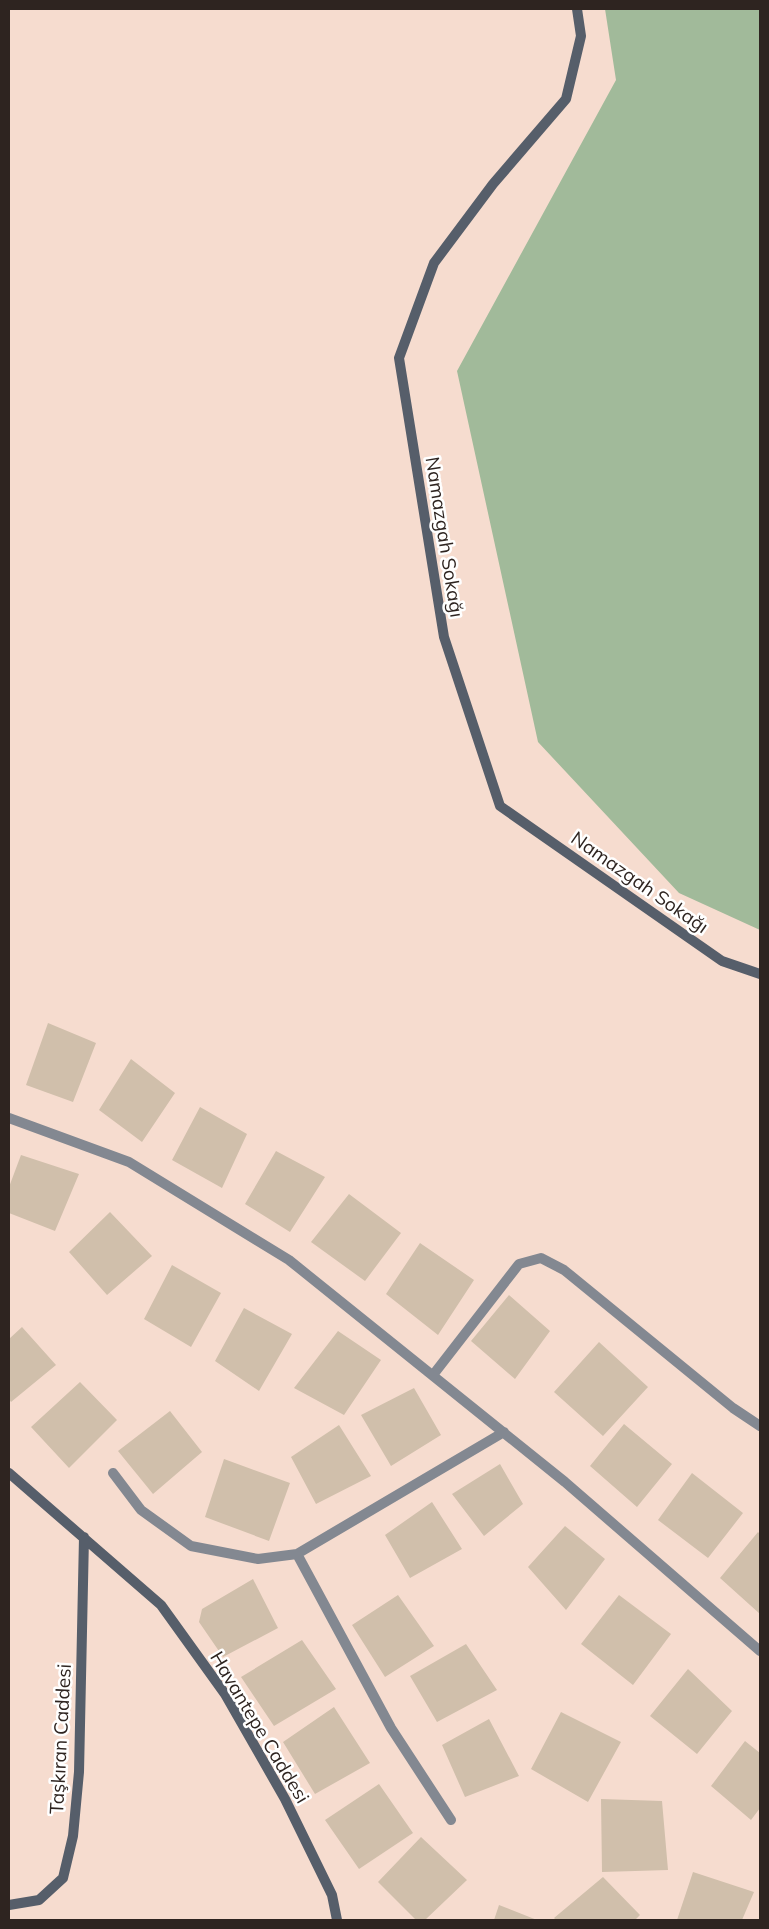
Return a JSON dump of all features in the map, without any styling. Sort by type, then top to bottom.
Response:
[{"type":"street","name":"Namazgah Sokağı","points":[[577,9],[581,36],[566,99],[493,184],[434,262],[399,358],[444,637],[500,806],[722,961],[760,974]]},
{"type":"street","points":[[9,1118],[129,1162],[289,1260],[565,1482],[760,1651]]},
{"type":"street","points":[[433,1375],[519,1264],[541,1258],[564,1270],[733,1408],[760,1426]]},
{"type":"street","points":[[114,1473],[141,1510],[191,1546],[258,1559],[297,1554],[504,1432]]},
{"type":"street","name":"Havantepe Caddesi","points":[[9,1473],[161,1605],[224,1694],[285,1799],[332,1895],[337,1920]]},
{"type":"street","name":"Taşkıran Caddesi","points":[[9,1905],[39,1900],[63,1878],[73,1836],[79,1772],[84,1537]]},
{"type":"street","points":[[297,1554],[391,1728],[450,1820]]},
{"type":"green space","points":[[605,9],[760,9],[760,930],[679,893],[538,742],[457,371],[616,80]]},
{"type":"building","points":[[48,1023],[96,1043],[73,1102],[26,1085]]},
{"type":"building","points":[[131,1059],[175,1093],[142,1142],[99,1110]]},
{"type":"building","points":[[200,1107],[247,1134],[222,1188],[172,1160]]},
{"type":"building","points":[[276,1151],[325,1177],[290,1232],[245,1204]]},
{"type":"building","points":[[21,1155],[79,1174],[55,1231],[9,1213],[9,1187]]},
{"type":"building","points":[[349,1194],[401,1233],[365,1281],[311,1242]]},
{"type":"building","points":[[110,1212],[152,1256],[107,1295],[69,1252]]},
{"type":"building","points":[[420,1243],[474,1280],[438,1335],[386,1294]]},
{"type":"building","points":[[172,1265],[221,1293],[191,1347],[144,1319]]},
{"type":"building","points":[[509,1295],[550,1331],[515,1379],[471,1341]]},
{"type":"building","points":[[244,1308],[292,1334],[259,1391],[215,1361]]},
{"type":"building","points":[[22,1327],[56,1365],[11,1402],[9,1399],[9,1339]]},
{"type":"building","points":[[338,1331],[381,1360],[344,1415],[294,1388]]},
{"type":"building","points":[[599,1342],[648,1387],[603,1436],[554,1392]]},
{"type":"building","points":[[80,1382],[117,1420],[69,1468],[31,1427]]},
{"type":"building","points":[[414,1388],[441,1435],[391,1466],[361,1415]]},
{"type":"building","points":[[170,1411],[202,1452],[153,1494],[118,1451]]},
{"type":"building","points":[[624,1424],[672,1464],[637,1507],[590,1466]]},
{"type":"building","points":[[339,1425],[371,1476],[316,1504],[291,1457]]},
{"type":"building","points":[[224,1459],[290,1483],[269,1541],[205,1517]]},
{"type":"building","points":[[500,1464],[523,1504],[484,1536],[452,1494]]},
{"type":"building","points":[[692,1473],[743,1513],[708,1558],[658,1520]]},
{"type":"building","points":[[432,1502],[462,1549],[410,1578],[385,1535]]},
{"type":"building","points":[[565,1526],[605,1559],[566,1610],[528,1567]]},
{"type":"building","points":[[758,1532],[760,1534],[760,1614],[720,1578]]},
{"type":"building","points":[[253,1579],[278,1628],[223,1657],[199,1622],[202,1609]]},
{"type":"building","points":[[398,1595],[434,1646],[385,1677],[352,1625]]},
{"type":"building","points":[[619,1595],[671,1634],[633,1685],[581,1644]]},
{"type":"building","points":[[302,1640],[336,1689],[274,1726],[241,1677]]},
{"type":"building","points":[[466,1644],[497,1690],[437,1722],[410,1676]]},
{"type":"building","points":[[688,1669],[732,1711],[697,1754],[650,1716]]},
{"type":"building","points":[[334,1707],[370,1763],[315,1794],[283,1742]]},
{"type":"building","points":[[561,1712],[621,1742],[588,1802],[531,1769]]},
{"type":"building","points":[[489,1719],[519,1776],[465,1797],[442,1745]]},
{"type":"building","points":[[745,1741],[760,1753],[760,1808],[751,1820],[711,1786]]},
{"type":"building","points":[[379,1784],[413,1833],[359,1869],[325,1820]]},
{"type":"building","points":[[601,1799],[662,1801],[668,1870],[602,1872]]},
{"type":"building","points":[[421,1837],[467,1880],[425,1920],[416,1920],[378,1882]]},
{"type":"building","points":[[693,1872],[754,1892],[742,1920],[677,1920]]},
{"type":"building","points":[[603,1877],[640,1915],[635,1920],[556,1920],[554,1918]]},
{"type":"building","points":[[499,1905],[537,1920],[494,1920]]}]
